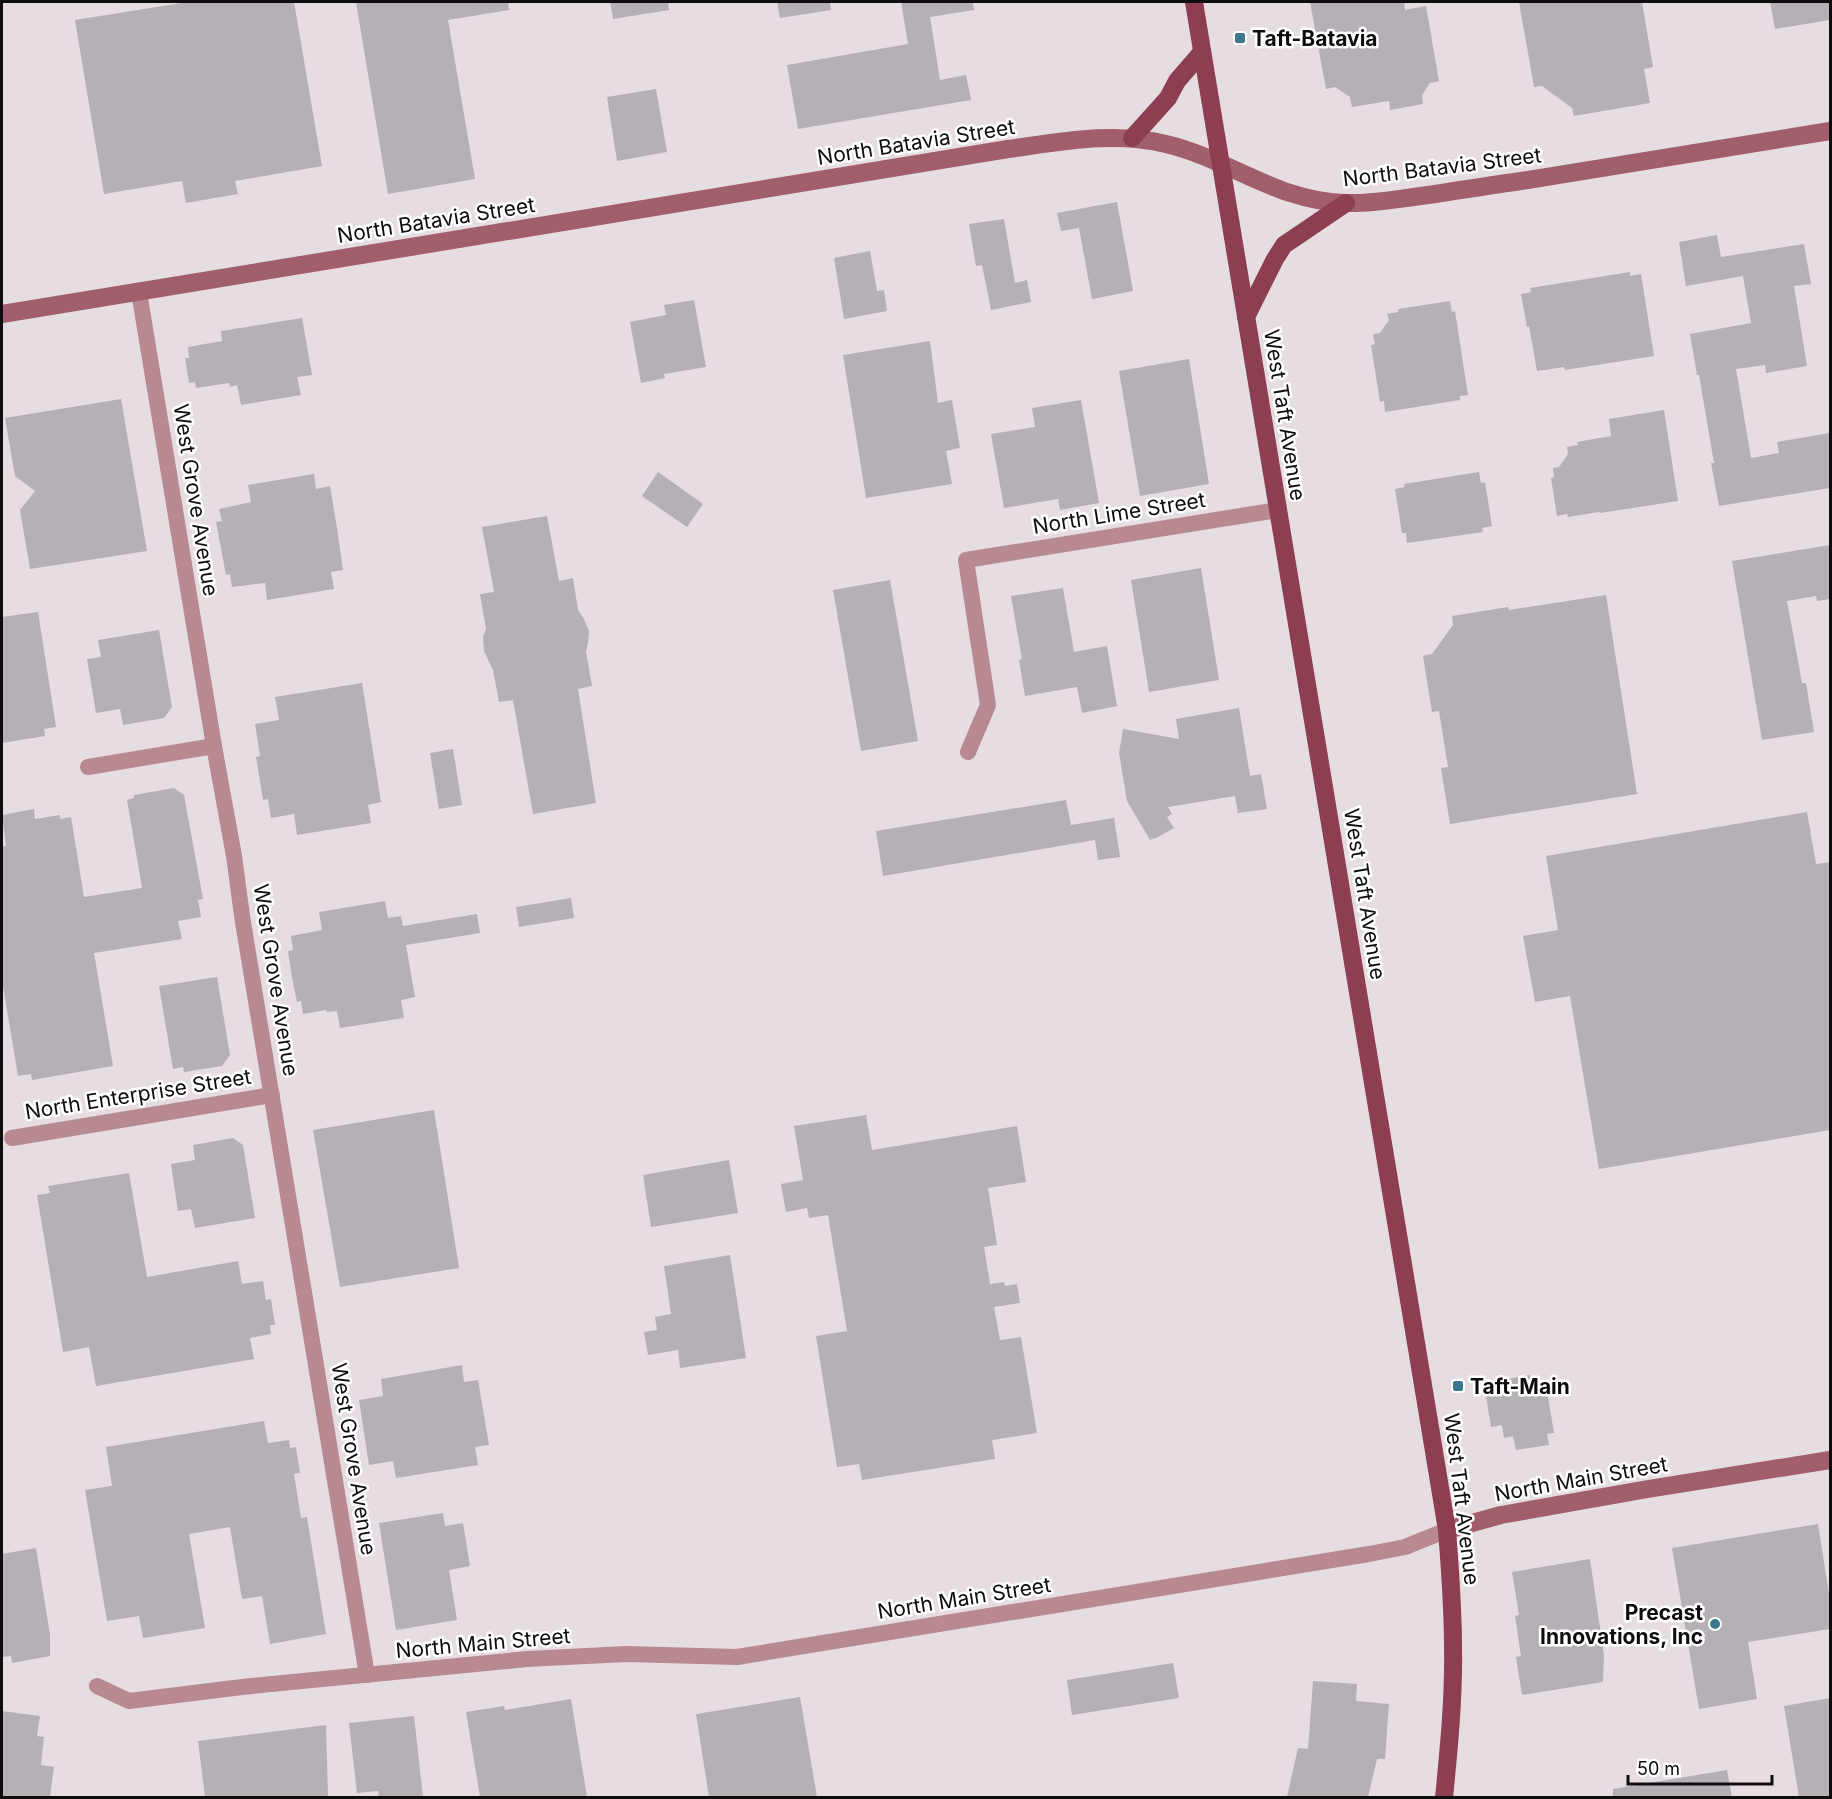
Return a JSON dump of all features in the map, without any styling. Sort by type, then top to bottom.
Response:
[{"type":"main road","name":"West Taft Avenue","points":[[1194,2],[1447,1530],[1453,1647],[1444,1797]]},
{"type":"main road","points":[[1132,138],[1168,98],[1177,81],[1202,52]]},
{"type":"main road","name":"North Batavia Street","points":[[2,314],[1008,149],[1098,138],[1132,138],[1166,144],[1221,164],[1264,185],[1293,195],[1346,204],[1471,189],[1830,131]]},
{"type":"main road","points":[[1246,317],[1284,245],[1346,204]]},
{"type":"main road","name":"North Main Street","points":[[1447,1530],[1501,1515],[1830,1460]]},
{"type":"street","name":"West Grove Avenue","points":[[139,292],[234,856],[367,1676]]},
{"type":"street","name":"North Lime Street","points":[[968,752],[988,705],[966,560],[1278,510]]},
{"type":"street","points":[[88,767],[214,746]]},
{"type":"street","name":"North Enterprise Street","points":[[12,1138],[272,1095]]},
{"type":"street","name":"North Main Street","points":[[97,1686],[129,1701],[242,1687],[527,1659],[626,1654],[737,1657],[1369,1554],[1405,1547],[1447,1530]]},
{"type":"building","points":[[188,2],[294,2],[322,166],[235,181],[238,194],[186,203],[182,181],[104,194],[75,20]]},
{"type":"building","points":[[356,2],[508,2],[509,10],[448,20],[475,179],[388,194]]},
{"type":"building","points":[[610,2],[668,2],[669,10],[613,19]]},
{"type":"building","points":[[777,2],[830,2],[831,10],[780,18]]},
{"type":"building","points":[[901,2],[973,2],[974,10],[930,17],[940,80],[966,75],[971,100],[798,129],[787,65],[908,44]]},
{"type":"building","points":[[1310,2],[1404,2],[1405,10],[1426,6],[1439,81],[1430,83],[1422,95],[1423,104],[1390,110],[1389,101],[1352,107],[1350,97],[1335,87],[1326,89]]},
{"type":"building","points":[[1519,2],[1642,2],[1653,67],[1644,69],[1650,103],[1574,116],[1572,108],[1542,86],[1534,87]]},
{"type":"building","points":[[1770,2],[1830,2],[1830,20],[1775,29]]},
{"type":"building","points":[[656,89],[667,152],[617,161],[607,97]]},
{"type":"building","points":[[1117,202],[1133,291],[1092,299],[1079,228],[1061,231],[1057,213]]},
{"type":"building","points":[[1004,219],[1015,283],[1027,280],[1031,302],[991,310],[982,265],[976,266],[969,224]]},
{"type":"building","points":[[1717,235],[1721,257],[1804,244],[1811,284],[1794,286],[1807,366],[1766,373],[1765,365],[1736,369],[1751,458],[1779,453],[1777,442],[1830,433],[1830,488],[1719,506],[1711,463],[1714,463],[1690,334],[1751,323],[1743,276],[1686,286],[1679,242]]},
{"type":"building","points":[[870,251],[877,291],[884,290],[887,311],[844,319],[834,258]]},
{"type":"building","points":[[1630,272],[1630,276],[1641,274],[1654,356],[1565,370],[1564,367],[1537,371],[1521,294],[1531,292],[1530,288]]},
{"type":"building","points":[[694,300],[706,367],[664,374],[665,378],[641,383],[630,322],[666,315],[664,305]]},
{"type":"building","points":[[1450,301],[1452,312],[1455,311],[1468,395],[1460,396],[1460,400],[1385,412],[1384,401],[1380,402],[1371,345],[1375,344],[1373,334],[1380,333],[1389,320],[1387,314],[1398,312],[1398,309]]},
{"type":"building","points":[[302,318],[312,375],[297,377],[301,395],[241,405],[237,385],[230,387],[229,383],[196,388],[195,382],[189,383],[185,358],[189,358],[188,347],[222,341],[221,331]]},
{"type":"building","points":[[930,341],[938,403],[952,400],[960,448],[946,451],[952,484],[866,498],[843,355]]},
{"type":"building","points":[[1189,359],[1209,484],[1140,496],[1119,371]]},
{"type":"building","points":[[121,399],[147,551],[30,569],[20,510],[35,491],[15,476],[5,418]]},
{"type":"building","points":[[1081,400],[1099,503],[1060,510],[1058,499],[1004,508],[991,434],[1035,427],[1032,408]]},
{"type":"building","points":[[1664,410],[1678,501],[1568,517],[1567,514],[1557,516],[1551,478],[1554,477],[1553,468],[1559,467],[1568,454],[1567,447],[1578,445],[1577,442],[1611,436],[1609,419]]},
{"type":"building","points":[[658,472],[703,504],[687,527],[642,496]]},
{"type":"building","points":[[1479,472],[1481,483],[1485,482],[1492,526],[1482,528],[1483,532],[1407,543],[1406,533],[1402,533],[1395,489],[1405,487],[1404,484]]},
{"type":"building","points":[[314,474],[316,489],[330,486],[343,570],[331,572],[334,589],[267,600],[265,583],[232,587],[230,574],[226,575],[216,522],[222,521],[219,509],[251,502],[248,485]]},
{"type":"building","points":[[547,516],[559,581],[573,578],[578,610],[589,631],[586,652],[592,686],[578,689],[596,803],[533,814],[513,700],[499,702],[493,670],[484,651],[483,637],[486,629],[480,594],[494,592],[482,527]]},
{"type":"building","points":[[1830,545],[1830,599],[1817,601],[1816,596],[1787,601],[1802,683],[1806,683],[1814,732],[1762,740],[1732,561]]},
{"type":"building","points":[[1201,568],[1219,680],[1149,692],[1131,580]]},
{"type":"building","points":[[890,580],[918,741],[861,751],[833,590]]},
{"type":"building","points":[[1063,588],[1074,652],[1107,646],[1117,706],[1082,713],[1077,687],[1025,696],[1019,660],[1022,659],[1011,596]]},
{"type":"building","points":[[1606,595],[1637,794],[1450,824],[1441,768],[1448,767],[1439,711],[1432,712],[1423,656],[1432,654],[1453,625],[1452,616]]},
{"type":"building","points":[[38,612],[56,727],[44,729],[45,736],[2,743],[2,617]]},
{"type":"building","points":[[159,630],[172,707],[164,718],[123,725],[120,709],[96,713],[87,659],[101,657],[98,640]]},
{"type":"building","points":[[362,683],[381,802],[368,805],[371,823],[297,835],[294,814],[271,818],[268,799],[263,800],[256,757],[260,756],[255,724],[279,720],[275,697]]},
{"type":"building","points":[[1239,708],[1250,776],[1261,774],[1267,809],[1238,813],[1235,796],[1168,807],[1172,814],[1167,817],[1174,828],[1150,840],[1127,801],[1119,753],[1123,729],[1179,739],[1176,719]]},
{"type":"building","points":[[453,749],[462,805],[439,809],[430,753]]},
{"type":"building","points":[[174,788],[184,795],[203,899],[198,900],[201,917],[178,921],[182,939],[94,953],[113,1066],[32,1080],[31,1074],[18,1076],[2,980],[2,846],[6,846],[2,815],[34,809],[35,819],[60,815],[60,819],[71,817],[84,897],[142,888],[127,800],[134,798],[134,795]]},
{"type":"building","points":[[1066,800],[1071,825],[1114,818],[1120,857],[1098,860],[1095,840],[883,876],[876,831]]},
{"type":"building","points":[[1807,812],[1816,864],[1830,862],[1830,1130],[1599,1169],[1570,996],[1535,1002],[1523,936],[1558,930],[1546,856]]},
{"type":"building","points":[[571,898],[574,918],[519,927],[516,907]]},
{"type":"building","points":[[385,901],[388,918],[401,916],[403,926],[477,914],[480,933],[406,945],[415,997],[401,1000],[404,1018],[340,1028],[337,1011],[327,1012],[326,1010],[303,1014],[301,1001],[297,1002],[288,951],[293,950],[291,936],[322,930],[319,912]]},
{"type":"building","points":[[217,977],[230,1055],[222,1066],[184,1072],[183,1067],[173,1069],[159,986]]},
{"type":"building","points":[[434,1110],[459,1268],[340,1287],[313,1130]]},
{"type":"building","points":[[866,1115],[872,1150],[1017,1126],[1026,1182],[988,1188],[997,1245],[984,1247],[990,1284],[1004,1282],[1005,1286],[1017,1284],[1020,1303],[994,1307],[1000,1340],[1021,1337],[1037,1433],[992,1440],[995,1459],[862,1480],[859,1464],[837,1467],[816,1336],[847,1331],[828,1215],[809,1218],[807,1208],[786,1212],[781,1184],[803,1180],[794,1126]]},
{"type":"building","points":[[233,1138],[243,1145],[255,1218],[195,1228],[191,1209],[178,1211],[171,1164],[195,1160],[193,1145]]},
{"type":"building","points":[[729,1160],[738,1213],[651,1227],[643,1175]]},
{"type":"building","points":[[129,1173],[147,1277],[238,1261],[242,1284],[263,1281],[266,1300],[271,1299],[275,1325],[270,1325],[271,1334],[250,1338],[254,1359],[96,1386],[89,1347],[63,1352],[37,1195],[50,1193],[48,1186]]},
{"type":"building","points":[[730,1255],[746,1358],[680,1368],[678,1350],[648,1355],[644,1332],[657,1330],[655,1317],[671,1314],[664,1266]]},
{"type":"building","points":[[462,1365],[464,1382],[478,1380],[489,1445],[475,1447],[478,1465],[396,1478],[393,1461],[369,1465],[359,1400],[383,1396],[381,1379]]},
{"type":"building","points":[[1530,1375],[1532,1387],[1546,1385],[1554,1433],[1547,1434],[1549,1445],[1516,1450],[1513,1436],[1504,1438],[1502,1425],[1491,1427],[1486,1396],[1494,1395],[1491,1382]]},
{"type":"building","points":[[264,1421],[268,1443],[289,1440],[290,1448],[296,1447],[300,1473],[294,1474],[301,1518],[307,1517],[326,1634],[270,1644],[262,1596],[242,1599],[230,1527],[189,1534],[205,1628],[143,1638],[139,1616],[107,1621],[85,1490],[112,1486],[106,1447]]},
{"type":"building","points":[[443,1513],[445,1526],[463,1523],[470,1566],[449,1570],[457,1620],[396,1630],[379,1523]]},
{"type":"building","points":[[1818,1524],[1830,1600],[1830,1629],[1748,1642],[1757,1699],[1699,1709],[1672,1548]]},
{"type":"building","points":[[36,1548],[50,1635],[50,1656],[12,1663],[11,1656],[2,1657],[2,1554]]},
{"type":"building","points":[[1590,1559],[1604,1655],[1603,1682],[1522,1695],[1516,1657],[1521,1656],[1515,1616],[1519,1615],[1512,1572]]},
{"type":"building","points":[[1173,1663],[1179,1698],[1072,1715],[1067,1680]]},
{"type":"building","points":[[1313,1681],[1357,1684],[1356,1701],[1389,1704],[1385,1759],[1377,1759],[1368,1797],[1287,1797],[1298,1748],[1308,1749]]},
{"type":"building","points":[[800,1697],[817,1797],[709,1797],[696,1714]]},
{"type":"building","points":[[1830,1698],[1830,1797],[1799,1797],[1784,1706]]},
{"type":"building","points":[[571,1699],[587,1797],[480,1797],[466,1712],[504,1706],[505,1710]]},
{"type":"building","points":[[2,1711],[40,1716],[37,1736],[44,1737],[41,1765],[54,1767],[50,1797],[2,1797]]},
{"type":"building","points":[[414,1716],[423,1797],[379,1797],[378,1791],[357,1793],[349,1723]]},
{"type":"building","points":[[326,1725],[328,1797],[205,1797],[198,1741]]},
{"type":"building","points":[[1727,1770],[1732,1797],[1613,1797],[1613,1789]]},
{"type":"place","name":"Taft-Batavia","points":[[1240,38]]},
{"type":"place","name":"Taft-Main","points":[[1458,1386]]},
{"type":"place","name":"Precast Innovations, Inc","points":[[1715,1624]]}]
